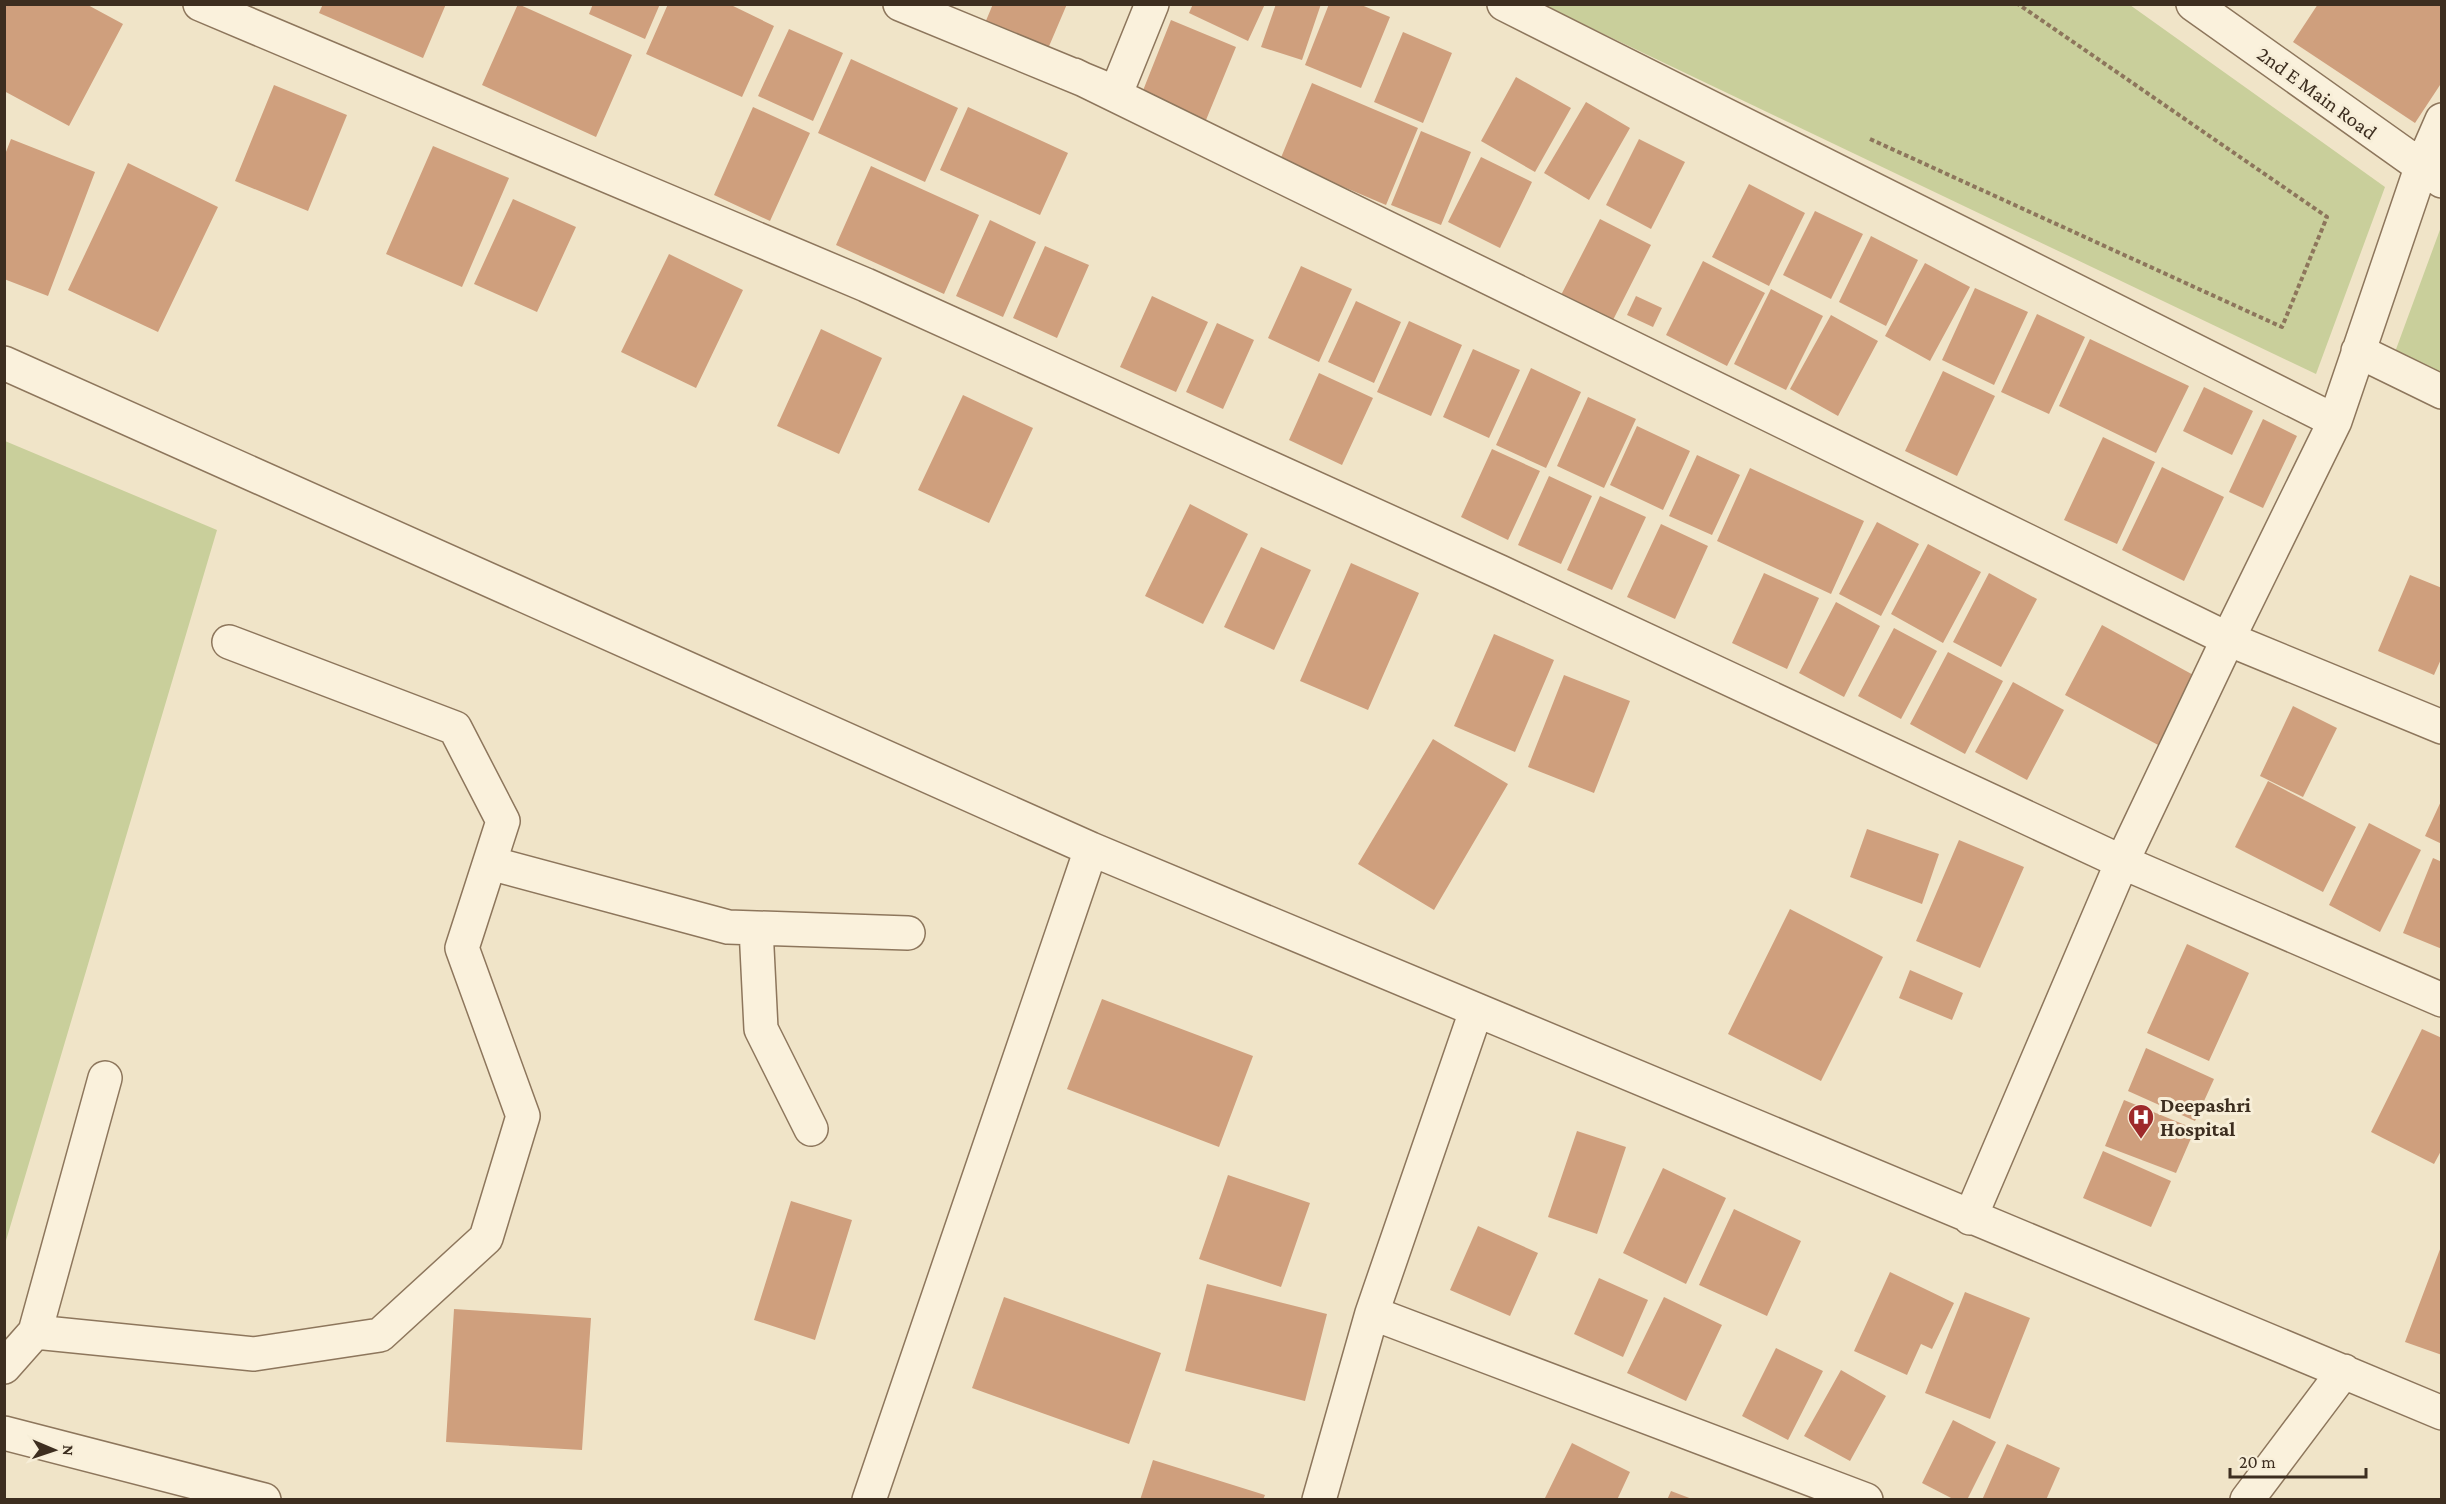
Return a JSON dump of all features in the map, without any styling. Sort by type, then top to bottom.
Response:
[{"type":"street","points":[[200,4],[877,290],[1500,572],[2122,862],[2442,1000]]},
{"type":"street","points":[[900,4],[1116,93],[1152,4]]},
{"type":"street","points":[[1504,4],[2335,421]]},
{"type":"street","name":"2nd E Main Road","points":[[2193,4],[2432,174]]},
{"type":"street","points":[[1074,75],[2228,639],[2442,728]]},
{"type":"street","points":[[1970,1218],[2122,862],[2335,421],[2358,351],[2432,174],[2442,120]]},
{"type":"street","points":[[2358,351],[2442,392]]},
{"type":"street","points":[[4,363],[1091,849],[1970,1218],[2442,1413]]},
{"type":"street","points":[[35,1332],[255,1354],[380,1335],[486,1238],[523,1116],[462,948],[503,821],[455,728],[229,642]]},
{"type":"street","points":[[869,1500],[1091,849]]},
{"type":"street","points":[[490,863],[728,927],[909,933]]},
{"type":"street","points":[[756,928],[761,1029],[812,1129]]},
{"type":"street","points":[[1319,1500],[1372,1313],[1476,1011]]},
{"type":"street","points":[[4,1367],[35,1332],[105,1078]]},
{"type":"street","points":[[1372,1313],[1866,1500]]},
{"type":"street","points":[[2247,1500],[2344,1371]]},
{"type":"street","points":[[4,1433],[264,1500]]},
{"type":"path","points":[[1868,138],[2282,327],[2327,217],[2018,4]]},
{"type":"green space","points":[[1543,5],[2130,5],[2385,187],[2316,374]]},
{"type":"green space","points":[[2441,227],[2441,374],[2395,352]]},
{"type":"green space","points":[[5,441],[217,530],[5,1244]]},
{"type":"building","points":[[4,4],[86,4],[123,24],[69,126],[4,91]]},
{"type":"building","points":[[323,4],[446,4],[423,58],[319,13]]},
{"type":"building","points":[[518,4],[632,55],[596,137],[482,85]]},
{"type":"building","points":[[593,4],[660,4],[645,39],[589,14]]},
{"type":"building","points":[[668,4],[729,4],[774,26],[742,97],[646,54]]},
{"type":"building","points":[[993,4],[1067,4],[1047,51],[985,23]]},
{"type":"building","points":[[1193,4],[1265,4],[1248,41],[1189,13]]},
{"type":"building","points":[[1276,4],[1321,4],[1302,60],[1261,47]]},
{"type":"building","points":[[1329,4],[1359,4],[1390,17],[1361,88],[1305,65]]},
{"type":"building","points":[[2318,4],[2442,4],[2442,82],[2415,123],[2293,42]]},
{"type":"building","points":[[1171,20],[1236,47],[1206,120],[1142,93]]},
{"type":"building","points":[[789,29],[843,53],[813,121],[758,96]]},
{"type":"building","points":[[1403,32],[1452,53],[1423,123],[1374,102]]},
{"type":"building","points":[[851,59],[958,108],[925,182],[818,133]]},
{"type":"building","points":[[1516,77],[1571,108],[1535,172],[1481,141]]},
{"type":"building","points":[[1312,83],[1418,128],[1386,205],[1280,160]]},
{"type":"building","points":[[274,85],[347,115],[308,211],[235,181]]},
{"type":"building","points":[[1586,102],[1630,128],[1589,200],[1544,173]]},
{"type":"building","points":[[753,107],[810,133],[770,221],[714,195]]},
{"type":"building","points":[[968,107],[1068,153],[1040,215],[940,170]]},
{"type":"building","points":[[1421,131],[1471,152],[1441,225],[1391,205]]},
{"type":"building","points":[[11,139],[95,172],[48,296],[4,279],[4,157]]},
{"type":"building","points":[[1639,139],[1685,162],[1651,229],[1606,205]]},
{"type":"building","points":[[433,146],[509,178],[462,287],[386,254]]},
{"type":"building","points":[[1481,157],[1532,182],[1500,248],[1448,222]]},
{"type":"building","points":[[128,163],[218,207],[158,332],[68,290]]},
{"type":"building","points":[[871,166],[979,215],[944,294],[836,245]]},
{"type":"building","points":[[1749,184],[1805,213],[1769,286],[1712,257]]},
{"type":"building","points":[[513,199],[576,227],[537,312],[474,284]]},
{"type":"building","points":[[1815,211],[1863,234],[1831,299],[1783,275]]},
{"type":"building","points":[[1600,219],[1651,245],[1611,324],[1560,297]]},
{"type":"building","points":[[990,220],[1036,242],[1003,317],[956,296]]},
{"type":"building","points":[[1871,236],[1918,260],[1886,326],[1839,302]]},
{"type":"building","points":[[1045,246],[1089,265],[1057,338],[1013,318]]},
{"type":"building","points":[[669,254],[743,290],[696,388],[621,352]]},
{"type":"building","points":[[1703,261],[1765,293],[1727,366],[1666,335]]},
{"type":"building","points":[[1925,263],[1970,287],[1930,361],[1885,336]]},
{"type":"building","points":[[1301,266],[1352,289],[1319,362],[1268,338]]},
{"type":"building","points":[[1975,288],[2028,312],[1994,385],[1942,360]]},
{"type":"building","points":[[1771,289],[1823,316],[1786,390],[1734,364]]},
{"type":"building","points":[[1152,296],[1208,322],[1176,392],[1120,367]]},
{"type":"building","points":[[1636,296],[1662,308],[1653,327],[1627,315]]},
{"type":"building","points":[[1356,301],[1401,322],[1374,383],[1328,362]]},
{"type":"building","points":[[2037,314],[2085,337],[2049,414],[2001,392]]},
{"type":"building","points":[[1831,315],[1878,341],[1838,416],[1790,389]]},
{"type":"building","points":[[1409,321],[1462,345],[1431,416],[1377,392]]},
{"type":"building","points":[[1217,323],[1254,340],[1223,409],[1186,392]]},
{"type":"building","points":[[821,329],[882,358],[839,454],[777,426]]},
{"type":"building","points":[[2090,339],[2189,386],[2156,453],[2059,406]]},
{"type":"building","points":[[1473,349],[1520,370],[1489,438],[1443,417]]},
{"type":"building","points":[[1531,368],[1581,392],[1546,468],[1496,445]]},
{"type":"building","points":[[1943,371],[1995,396],[1957,476],[1905,451]]},
{"type":"building","points":[[1319,373],[1373,398],[1342,465],[1289,440]]},
{"type":"building","points":[[2204,387],[2253,411],[2232,455],[2183,431]]},
{"type":"building","points":[[963,395],[1033,428],[989,523],[918,490]]},
{"type":"building","points":[[1588,397],[1636,419],[1604,488],[1557,466]]},
{"type":"building","points":[[2263,419],[2297,436],[2263,508],[2229,492]]},
{"type":"building","points":[[1637,426],[1690,451],[1663,510],[1610,485]]},
{"type":"building","points":[[2103,437],[2155,462],[2117,544],[2064,520]]},
{"type":"building","points":[[1492,449],[1540,471],[1508,540],[1461,517]]},
{"type":"building","points":[[1697,455],[1740,475],[1712,535],[1669,516]]},
{"type":"building","points":[[2162,467],[2224,497],[2184,581],[2122,550]]},
{"type":"building","points":[[1750,468],[1864,521],[1831,594],[1717,541]]},
{"type":"building","points":[[1549,476],[1592,496],[1561,564],[1518,545]]},
{"type":"building","points":[[1600,496],[1646,517],[1612,590],[1567,570]]},
{"type":"building","points":[[1190,504],[1248,534],[1203,624],[1145,596]]},
{"type":"building","points":[[1877,522],[1919,544],[1881,616],[1839,594]]},
{"type":"building","points":[[1661,524],[1708,546],[1675,619],[1627,597]]},
{"type":"building","points":[[1928,544],[1981,572],[1943,643],[1891,614]]},
{"type":"building","points":[[1261,547],[1311,570],[1274,650],[1224,627]]},
{"type":"building","points":[[1351,563],[1419,593],[1368,710],[1300,681]]},
{"type":"building","points":[[1764,573],[1819,598],[1787,669],[1732,643]]},
{"type":"building","points":[[1989,573],[2037,599],[2001,667],[1953,642]]},
{"type":"building","points":[[2410,575],[2442,588],[2442,657],[2434,675],[2378,651]]},
{"type":"building","points":[[1836,602],[1880,626],[1844,697],[1799,673]]},
{"type":"building","points":[[2102,625],[2197,677],[2160,746],[2065,695]]},
{"type":"building","points":[[1894,628],[1937,651],[1901,719],[1858,696]]},
{"type":"building","points":[[1494,634],[1554,660],[1515,752],[1454,726]]},
{"type":"building","points":[[1948,652],[2003,681],[1965,754],[1910,724]]},
{"type":"building","points":[[1564,675],[1630,701],[1594,793],[1528,767]]},
{"type":"building","points":[[2013,682],[2064,710],[2027,780],[1975,752]]},
{"type":"building","points":[[2293,706],[2337,728],[2303,797],[2260,776]]},
{"type":"building","points":[[1433,739],[1508,784],[1434,910],[1358,864]]},
{"type":"building","points":[[2268,781],[2356,827],[2323,892],[2235,847]]},
{"type":"building","points":[[2442,799],[2442,844],[2425,836]]},
{"type":"building","points":[[2369,823],[2421,850],[2380,932],[2329,905]]},
{"type":"building","points":[[1867,829],[1939,854],[1922,904],[1850,877]]},
{"type":"building","points":[[1959,840],[2024,867],[1980,968],[1916,941]]},
{"type":"building","points":[[2433,858],[2442,862],[2442,949],[2403,933]]},
{"type":"building","points":[[1790,909],[1883,957],[1821,1081],[1728,1034]]},
{"type":"building","points":[[2187,944],[2249,973],[2209,1061],[2147,1033]]},
{"type":"building","points":[[1910,970],[1963,993],[1952,1020],[1899,998]]},
{"type":"building","points":[[1102,999],[1253,1056],[1219,1147],[1067,1089]]},
{"type":"building","points":[[2422,1029],[2442,1038],[2442,1149],[2434,1164],[2371,1132]]},
{"type":"building","points":[[2146,1048],[2214,1079],[2195,1121],[2128,1091]]},
{"type":"building","points":[[2124,1100],[2195,1129],[2176,1173],[2105,1146]]},
{"type":"building","points":[[1577,1131],[1626,1147],[1597,1234],[1548,1217]]},
{"type":"building","points":[[2103,1151],[2171,1181],[2151,1227],[2083,1198]]},
{"type":"building","points":[[1663,1168],[1726,1198],[1686,1284],[1623,1253]]},
{"type":"building","points":[[1228,1175],[1310,1203],[1281,1287],[1199,1259]]},
{"type":"building","points":[[791,1201],[852,1220],[815,1340],[754,1320]]},
{"type":"building","points":[[1734,1209],[1801,1241],[1767,1316],[1699,1285]]},
{"type":"building","points":[[1478,1226],[1538,1253],[1510,1316],[1450,1290]]},
{"type":"building","points":[[2442,1244],[2442,1355],[2405,1342]]},
{"type":"building","points":[[1890,1272],[1954,1303],[1932,1349],[1921,1344],[1907,1375],[1854,1351]]},
{"type":"building","points":[[1599,1278],[1648,1300],[1623,1357],[1574,1334]]},
{"type":"building","points":[[1207,1284],[1327,1314],[1305,1401],[1185,1371]]},
{"type":"building","points":[[1965,1292],[2030,1318],[1990,1419],[1925,1393]]},
{"type":"building","points":[[1004,1297],[1161,1353],[1129,1444],[972,1388]]},
{"type":"building","points":[[1664,1297],[1722,1325],[1686,1401],[1627,1373]]},
{"type":"building","points":[[454,1309],[591,1318],[582,1450],[446,1442]]},
{"type":"building","points":[[1776,1348],[1823,1371],[1788,1440],[1742,1416]]},
{"type":"building","points":[[1841,1370],[1886,1396],[1850,1461],[1804,1436]]},
{"type":"building","points":[[1953,1420],[1996,1442],[1967,1500],[1955,1500],[1922,1483]]},
{"type":"building","points":[[1572,1443],[1630,1472],[1617,1500],[1544,1500]]},
{"type":"building","points":[[2007,1444],[2060,1468],[2046,1500],[1982,1500]]},
{"type":"building","points":[[1153,1460],[1265,1495],[1263,1500],[1140,1500]]},
{"type":"building","points":[[1671,1491],[1692,1499],[1692,1500],[1667,1500]]},
{"type":"place","name":"Deepashri Hospital","points":[[2141,1140]]}]
